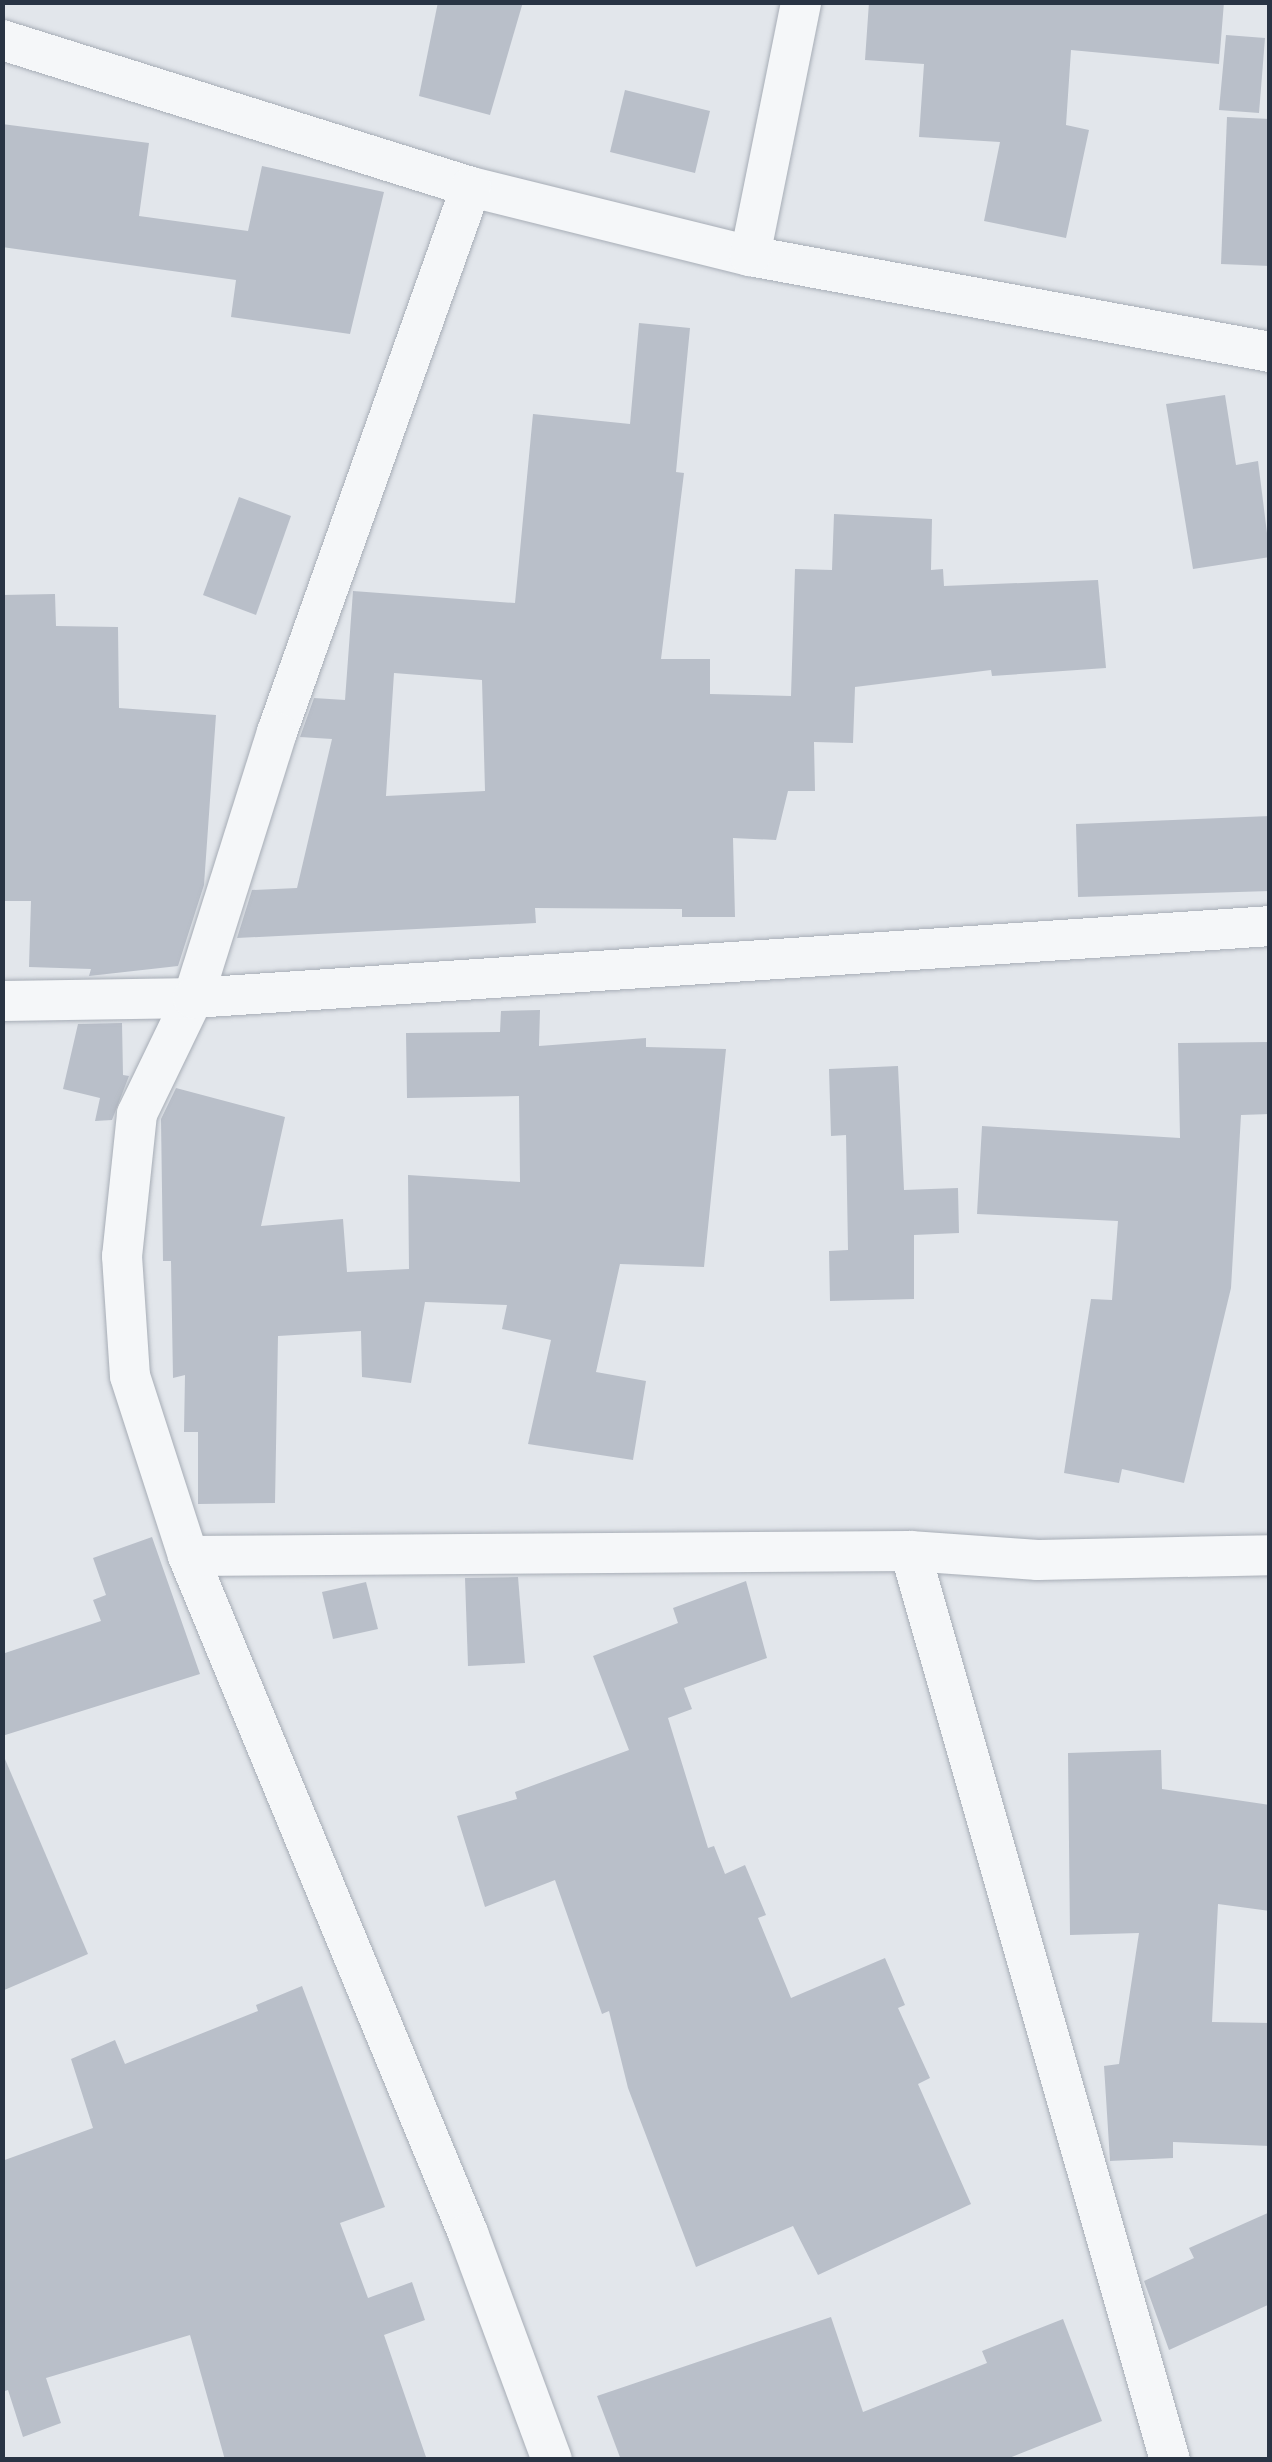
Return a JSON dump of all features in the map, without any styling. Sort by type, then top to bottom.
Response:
[{"type":"street","points":[[750,256],[801,2]]},
{"type":"street","points":[[2,40],[471,188],[750,256],[1270,352]]},
{"type":"street","points":[[471,188],[276,732],[193,998],[137,1114],[122,1256],[130,1376],[188,1556],[468,2233],[552,2460]]},
{"type":"street","points":[[2,1002],[193,998],[1270,926]]},
{"type":"street","points":[[188,1556],[910,1551],[1038,1560],[1270,1555]]},
{"type":"street","points":[[910,1551],[1170,2460]]},
{"type":"building","points":[[438,2],[523,2],[490,115],[419,96]]},
{"type":"building","points":[[869,2],[1224,2],[1219,64],[1071,50],[1066,125],[1089,130],[1066,238],[984,221],[1000,142],[919,137],[924,64],[865,60]]},
{"type":"building","points":[[1226,35],[1265,38],[1259,113],[1219,110]]},
{"type":"building","points":[[625,90],[710,111],[695,173],[610,152]]},
{"type":"building","points":[[1227,117],[1270,119],[1270,266],[1221,264]]},
{"type":"building","points":[[2,124],[149,143],[139,216],[248,231],[262,166],[384,192],[350,334],[231,317],[236,280],[2,247]]},
{"type":"building","points":[[639,323],[690,328],[676,472],[684,473],[661,659],[710,659],[710,694],[791,696],[795,569],[832,570],[834,514],[932,519],[931,570],[943,569],[944,586],[1098,580],[1106,668],[992,676],[991,670],[855,687],[853,743],[814,742],[815,791],[788,791],[776,840],[733,838],[735,917],[682,917],[682,909],[535,908],[536,923],[237,938],[252,890],[297,888],[332,739],[300,737],[314,698],[345,700],[353,591],[515,603],[533,414],[630,424]],"holes":[[[394,673],[482,680],[485,791],[386,796]]]},
{"type":"building","points":[[1225,395],[1236,465],[1258,461],[1270,557],[1193,569],[1166,404]]},
{"type":"building","points":[[239,497],[291,516],[256,615],[203,595]]},
{"type":"building","points":[[55,594],[56,626],[118,627],[119,708],[216,715],[204,885],[178,966],[89,976],[91,969],[29,967],[31,901],[2,901],[2,595]]},
{"type":"building","points":[[1270,816],[1270,891],[1078,897],[1076,824]]},
{"type":"building","points":[[540,1010],[539,1046],[646,1038],[646,1047],[726,1049],[704,1267],[620,1264],[596,1372],[646,1381],[633,1460],[528,1444],[551,1340],[502,1329],[507,1305],[425,1302],[411,1383],[362,1377],[361,1331],[278,1336],[275,1503],[198,1504],[198,1432],[184,1432],[185,1375],[173,1378],[171,1261],[163,1261],[161,1119],[176,1088],[285,1117],[261,1226],[343,1219],[347,1272],[409,1269],[408,1175],[520,1182],[519,1096],[407,1098],[406,1033],[500,1032],[501,1011]]},
{"type":"building","points":[[122,1023],[123,1075],[129,1076],[112,1120],[95,1121],[100,1098],[63,1089],[78,1024]]},
{"type":"building","points":[[1270,1042],[1270,1114],[1241,1115],[1231,1288],[1184,1483],[1122,1469],[1119,1483],[1064,1473],[1091,1299],[1112,1300],[1118,1221],[977,1214],[982,1126],[1180,1138],[1178,1043]]},
{"type":"building","points":[[898,1066],[904,1190],[958,1188],[959,1233],[914,1235],[914,1299],[830,1301],[829,1251],[848,1250],[846,1135],[831,1136],[829,1069]]},
{"type":"building","points":[[152,1537],[200,1674],[2,1736],[2,1654],[101,1621],[93,1600],[106,1595],[93,1558]]},
{"type":"building","points":[[518,1577],[525,1663],[468,1666],[465,1578]]},
{"type":"building","points":[[746,1581],[767,1658],[684,1688],[692,1709],[668,1718],[708,1848],[714,1846],[725,1874],[745,1865],[766,1915],[758,1918],[791,1998],[885,1958],[905,2005],[898,2008],[930,2078],[918,2084],[971,2204],[818,2275],[793,2226],[696,2267],[628,2088],[609,2011],[602,2014],[555,1880],[485,1907],[457,1816],[517,1799],[515,1792],[629,1750],[593,1656],[678,1623],[673,1608]]},
{"type":"building","points":[[366,1582],[378,1629],[333,1639],[322,1592]]},
{"type":"building","points":[[1161,1750],[1162,1789],[1270,1805],[1270,1911],[1218,1904],[1212,2022],[1270,2023],[1270,2146],[1173,2142],[1173,2158],[1110,2161],[1104,2066],[1119,2064],[1139,1933],[1070,1935],[1068,1753]]},
{"type":"building","points":[[2,1752],[88,1954],[2,1991]]},
{"type":"building","points":[[302,1986],[385,2207],[340,2223],[368,2298],[412,2282],[425,2320],[384,2335],[427,2460],[225,2460],[190,2335],[46,2378],[61,2423],[23,2437],[8,2390],[2,2392],[2,2161],[93,2128],[71,2059],[115,2040],[125,2064],[258,2011],[256,2005]]},
{"type":"building","points":[[1270,2212],[1270,2304],[1169,2350],[1144,2281],[1194,2258],[1189,2248]]},
{"type":"building","points":[[831,2317],[863,2412],[987,2363],[982,2351],[1063,2319],[1102,2421],[1004,2460],[621,2460],[597,2396]]}]
